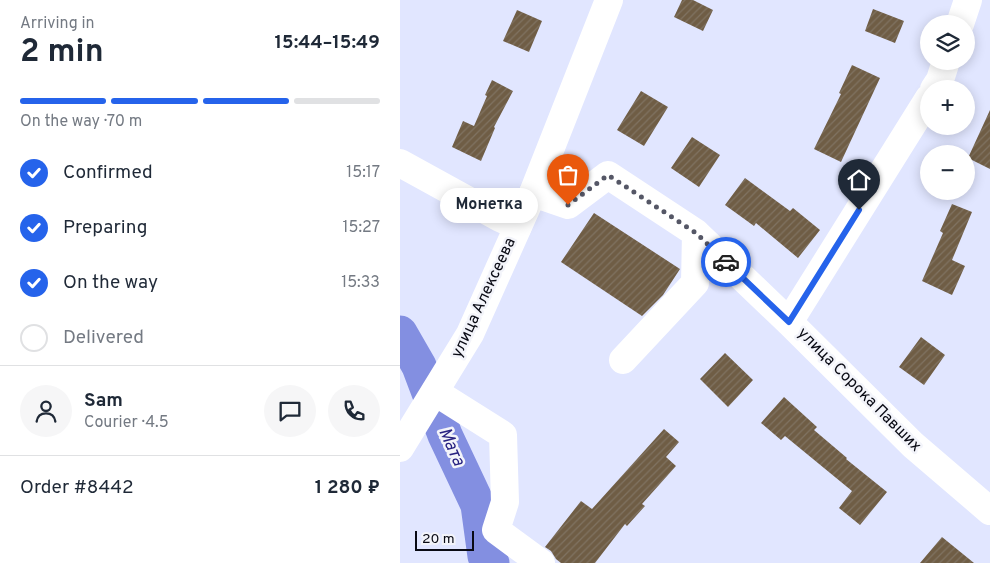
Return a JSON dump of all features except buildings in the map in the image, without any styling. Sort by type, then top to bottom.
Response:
[{"type":"street","name":"улица Алексеева","points":[[400,448],[470,334],[533,193],[609,0]]},
{"type":"street","points":[[963,15],[968,0]]},
{"type":"street","points":[[789,322],[920,112]]},
{"type":"street","points":[[400,163],[518,226]]},
{"type":"street","name":"улица Сорока Павших","points":[[533,193],[568,205],[608,175],[696,233],[913,445],[990,511]]},
{"type":"street","points":[[623,360],[695,283],[696,233]]},
{"type":"street","points":[[440,385],[503,435],[505,502],[496,530],[541,563]]},
{"type":"street","points":[[957,482],[990,494]]},
{"type":"waterway","name":"Мата","points":[[400,333],[419,366],[445,435],[478,505],[485,556],[492,563]]},
{"type":"way so far","points":[[568,205],[608,175],[696,233],[726,262]]},
{"type":"place","name":"Монетка","points":[[568,205]]},
{"type":"route","points":[[726,262],[789,322],[859,210]]}]
